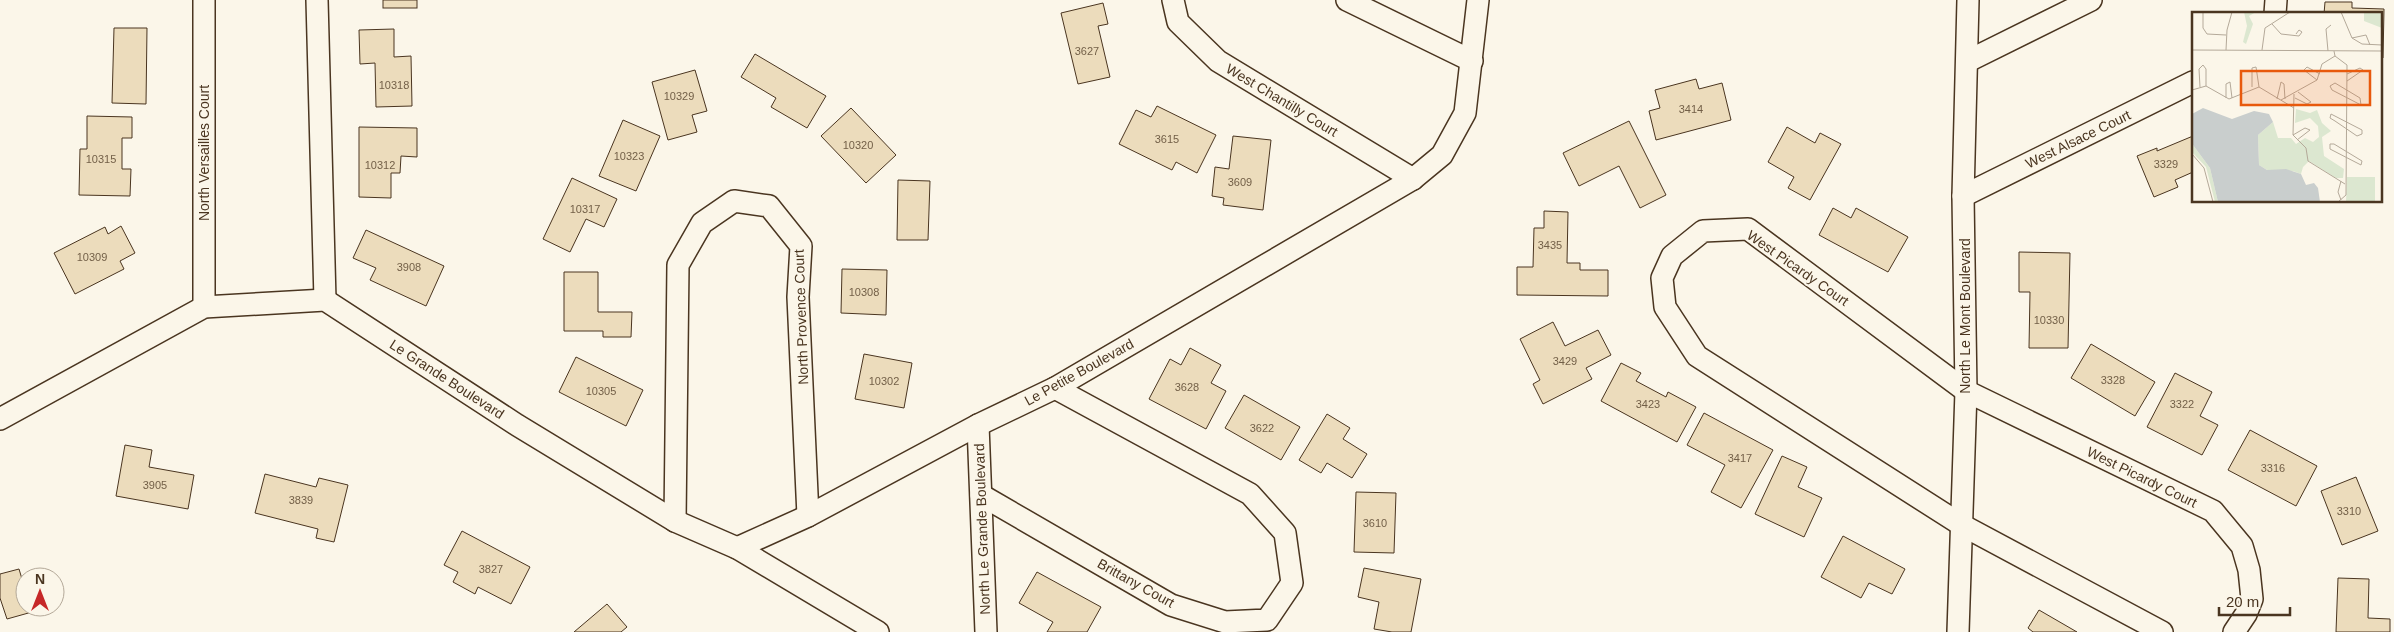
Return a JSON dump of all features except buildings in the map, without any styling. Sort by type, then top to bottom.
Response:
[{"type":"street","name":"North Versailles Court","points":[[204,0],[204,307]]},
{"type":"street","points":[[0,419],[204,307],[325,300],[317,0]]},
{"type":"street","name":"West Chantilly Court","points":[[1173,0],[1178,22],[1218,61],[1413,179]]},
{"type":"street","points":[[1347,0],[1472,61]]},
{"type":"street","name":"Le Petite Boulevard","points":[[737,548],[808,516],[978,425],[1055,388],[1413,179],[1442,155],[1465,113],[1478,0]]},
{"type":"street","name":"North Le Mont Boulevard","points":[[1958,632],[1960,524],[1966,391],[1963,196],[1968,61],[1968,0]]},
{"type":"street","points":[[1968,61],[2091,0]]},
{"type":"street","name":"West Alsace Court","points":[[1963,196],[2192,82]]},
{"type":"street","name":"North Provence Court","points":[[675,521],[678,265],[702,223],[734,201],[769,206],[801,246],[798,297],[808,516]]},
{"type":"street","name":"West Picardy Court","points":[[2162,632],[1960,524],[1697,356],[1665,307],[1662,278],[1672,256],[1704,231],[1748,229],[1966,391],[2213,511],[2242,546],[2249,570],[2252,600],[2246,614],[2234,632]]},
{"type":"street","name":"Le Grande Boulevard","points":[[325,300],[517,425],[675,521],[737,548],[878,632]]},
{"type":"street","name":"Brittany Court","points":[[981,494],[1171,605],[1225,622],[1267,620],[1292,582],[1285,533],[1250,494],[1055,388]]},
{"type":"street","name":"North Le Grande Boulevard","points":[[978,425],[986,632]]}]
